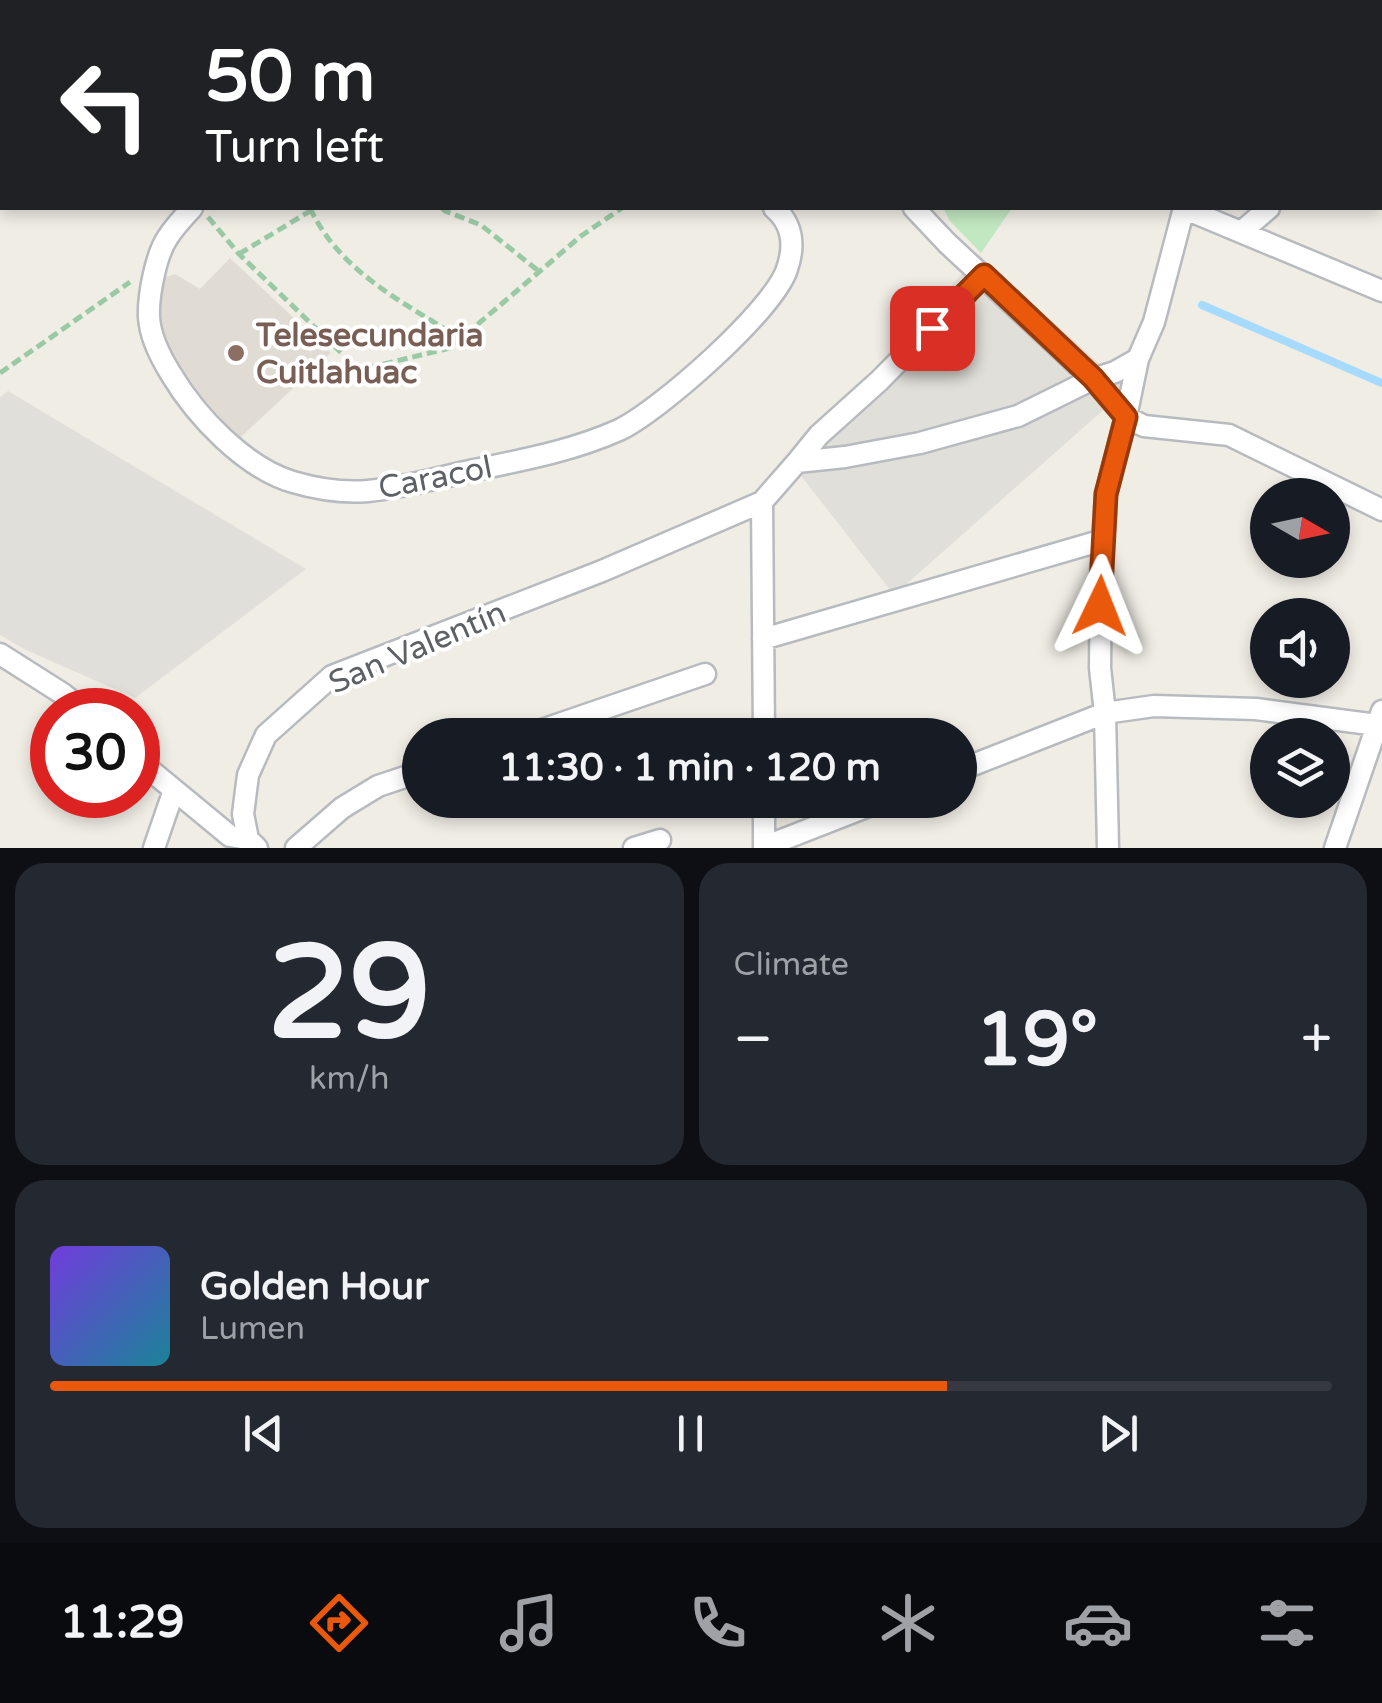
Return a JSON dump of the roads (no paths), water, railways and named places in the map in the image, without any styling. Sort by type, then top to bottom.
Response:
[{"type":"street","name":"Caracol","points":[[194,210],[166,239],[157,263],[149,320],[169,372],[194,407],[250,461],[289,481],[327,490],[366,491],[554,453],[622,429],[696,376],[758,313],[786,273],[792,241],[785,217],[776,210]]},
{"type":"street","points":[[916,210],[1093,378],[1126,417],[1144,426],[1230,434],[1382,510]]},
{"type":"street","points":[[1108,848],[1100,668],[1106,494],[1138,358],[1154,322],[1183,210]]},
{"type":"street","points":[[1189,210],[1382,291]]},
{"type":"street","points":[[1241,232],[1267,210]]},
{"type":"street","points":[[764,718],[762,502],[819,435],[879,382],[984,275]]},
{"type":"street","points":[[797,462],[936,439],[1018,416],[1138,358]]},
{"type":"street","name":"San Valentín","points":[[252,843],[243,814],[248,775],[266,735],[332,676],[602,571],[762,502]]},
{"type":"street","points":[[763,639],[1103,540]]},
{"type":"street","points":[[0,654],[54,688]]},
{"type":"street","points":[[577,718],[705,674]]},
{"type":"street","points":[[977,763],[1105,713],[1154,706],[1380,718],[1335,848]]},
{"type":"street","points":[[160,778],[230,836],[252,843]]},
{"type":"street","points":[[296,848],[342,808],[378,786],[402,778]]},
{"type":"street","points":[[154,848],[174,790]]},
{"type":"street","points":[[764,818],[764,848],[839,818]]},
{"type":"street","points":[[634,848],[660,840]]},
{"type":"waterway","points":[[1202,305],[1382,383]]},
{"type":"place","name":"Telesecundaria Cuitlahuac","points":[[236,353]]}]
